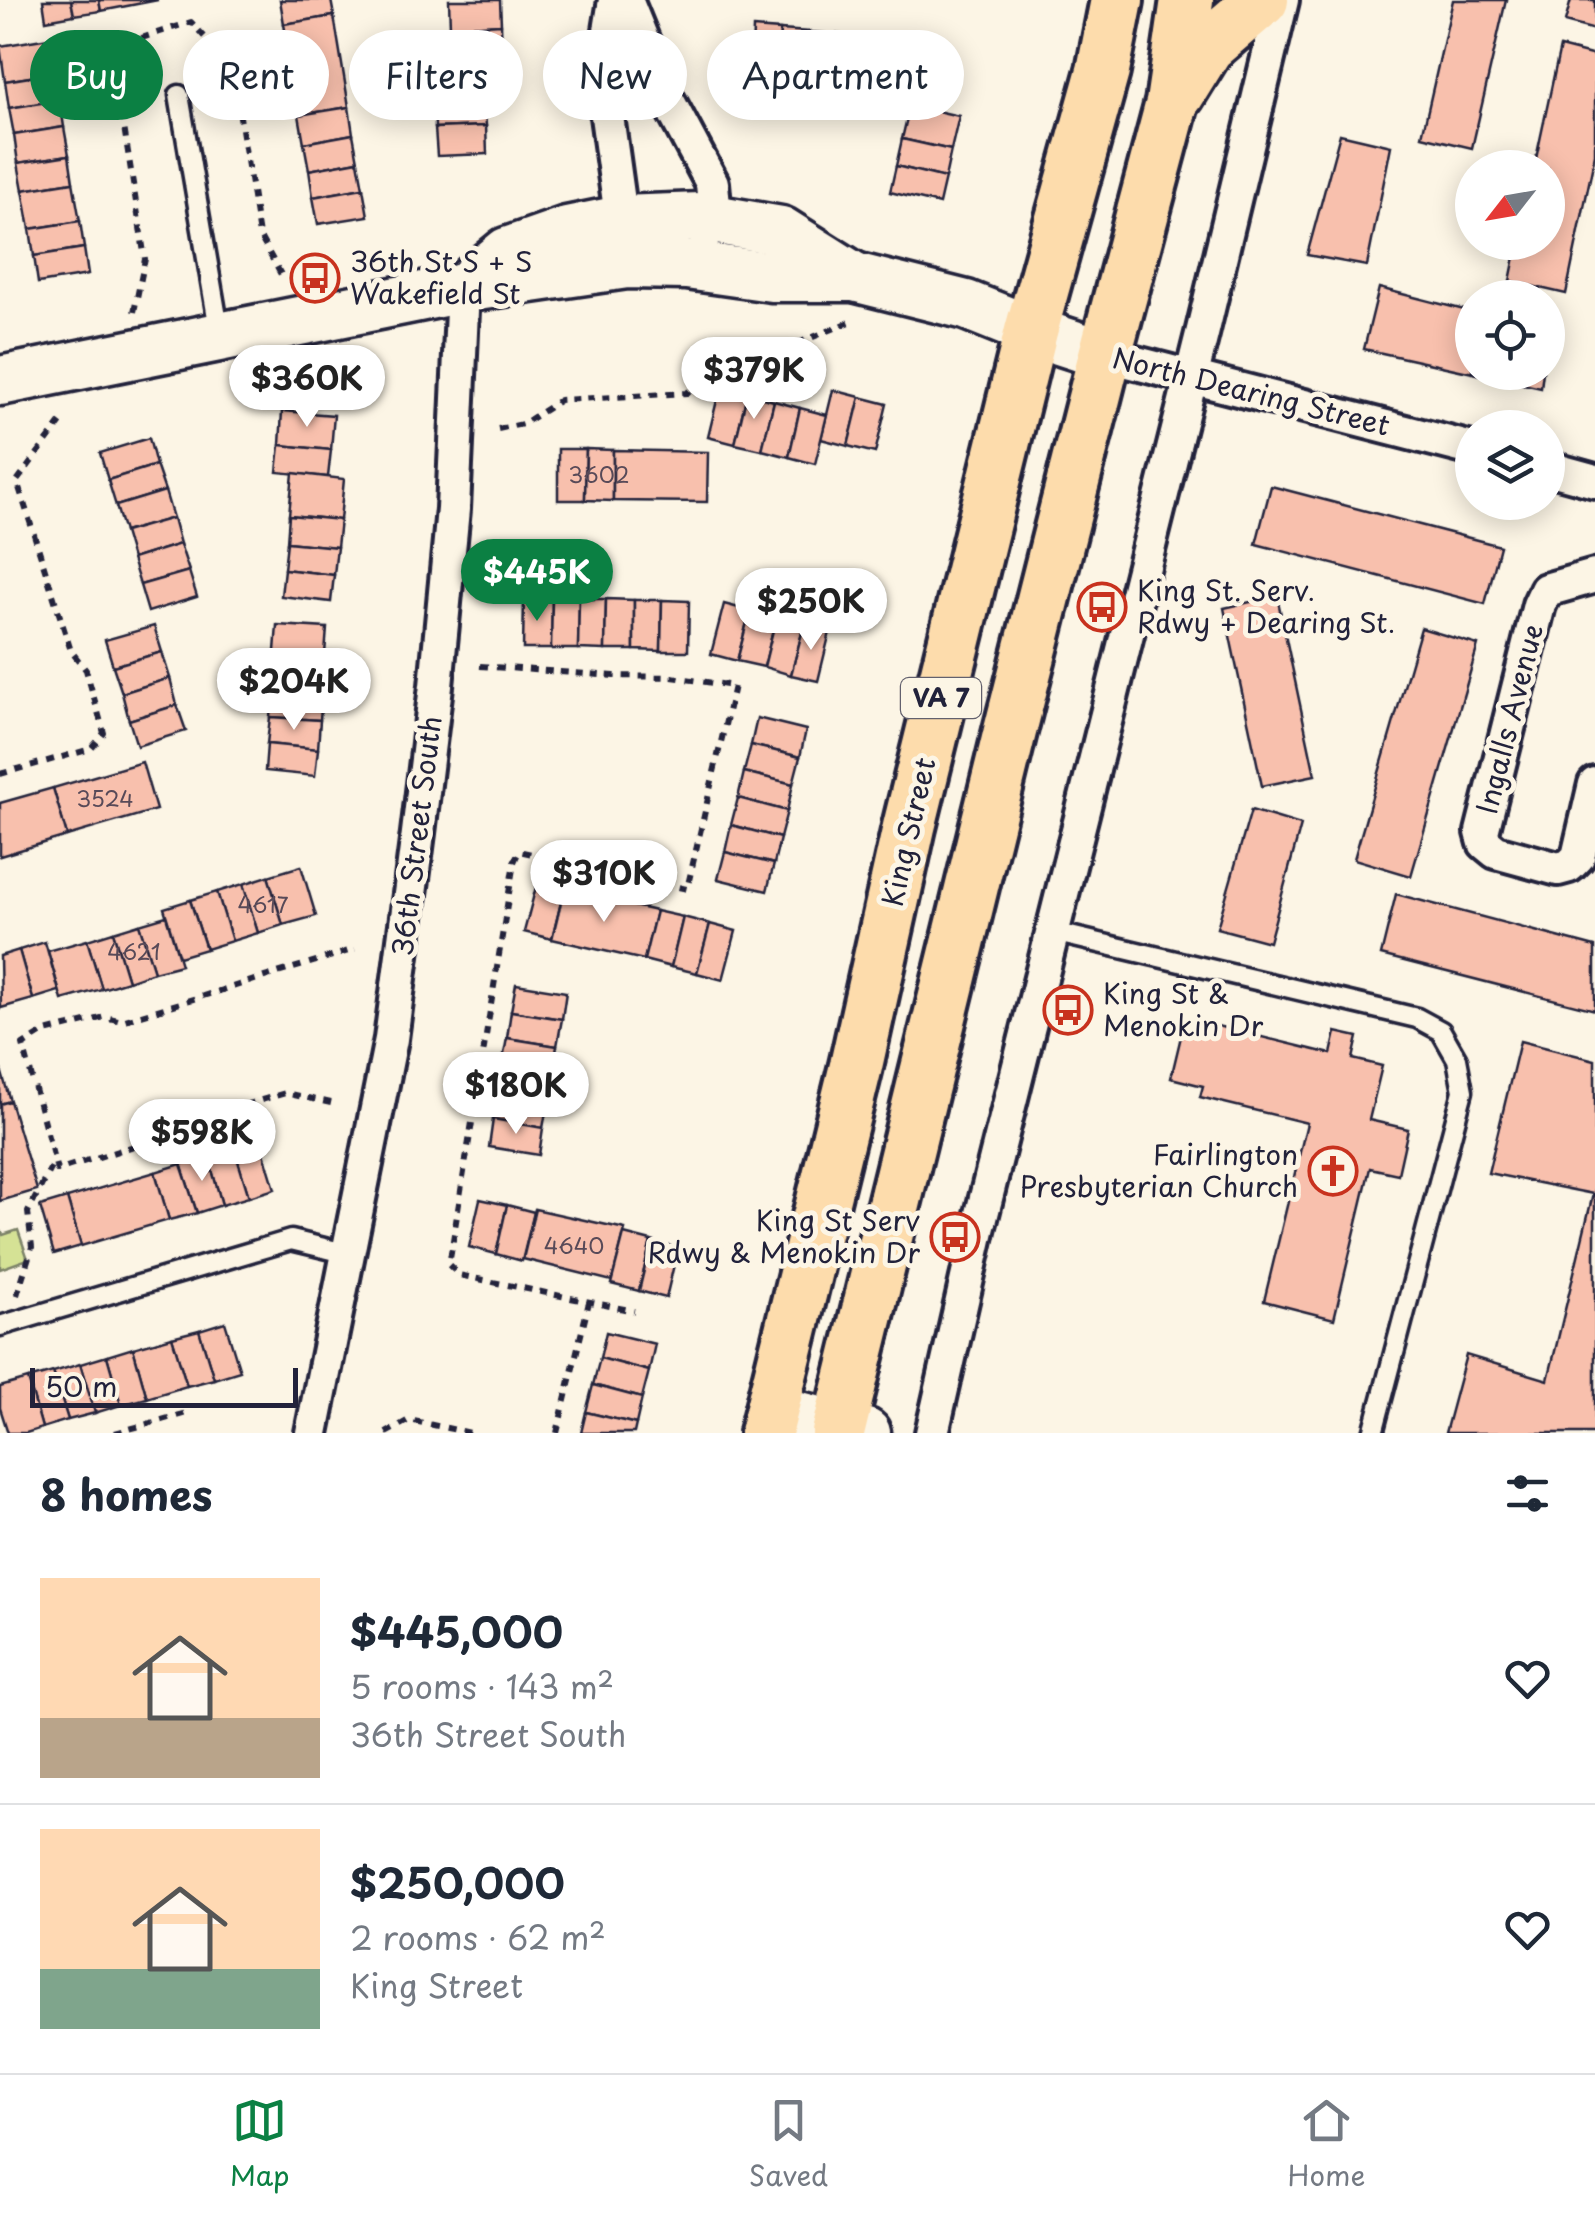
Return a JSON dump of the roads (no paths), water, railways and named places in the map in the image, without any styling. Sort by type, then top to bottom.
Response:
[{"type":"main road","name":"King Street","points":[[769,1421],[856,1066],[909,827],[1031,331],[1103,71],[1117,0]]},
{"type":"main road","name":"VA 7","points":[[848,1431],[1104,355],[1172,104],[1187,0]]},
{"type":"main road","points":[[1172,104],[1206,47],[1262,0]]},
{"type":"street","points":[[615,0],[602,80],[624,242]]},
{"type":"street","points":[[626,0],[663,91],[714,190],[715,218],[687,265]]},
{"type":"street","points":[[932,1433],[978,1230],[1282,0]]},
{"type":"street","points":[[0,381],[463,288],[700,217],[781,231],[852,300]]},
{"type":"street","points":[[463,288],[507,252],[567,230],[624,242],[687,265],[772,277],[852,300]]},
{"type":"street","name":"36th Street South","points":[[312,1433],[391,1039],[432,722],[453,508],[463,288]]},
{"type":"street","name":"North Dearing Street","points":[[852,300],[966,305],[1104,355],[1455,445]]},
{"type":"street","points":[[1565,473],[1595,481]]},
{"type":"street","name":"Ingalls Avenue","points":[[1595,576],[1546,590],[1539,606],[1482,832],[1485,844],[1496,852],[1558,869],[1569,866],[1578,857],[1595,784]]},
{"type":"street","points":[[769,1421],[848,1431]]},
{"type":"lane","points":[[179,95],[220,336]]},
{"type":"lane","points":[[1053,932],[1417,1018],[1441,1031],[1457,1060],[1463,1091],[1373,1433]]},
{"type":"lane","points":[[4,1324],[291,1240],[349,1254]]},
{"type":"place","name":"36th St S + S Wakefield St","points":[[315,278]]},
{"type":"place","name":"King St. Serv. Rdwy + Dearing St.","points":[[1102,607]]},
{"type":"place","name":"King St & Menokin Dr","points":[[1068,1010]]},
{"type":"place","name":"Fairlington Presbyterian Church","points":[[1333,1171]]},
{"type":"place","name":"King St Serv Rdwy & Menokin Dr","points":[[955,1237]]}]
